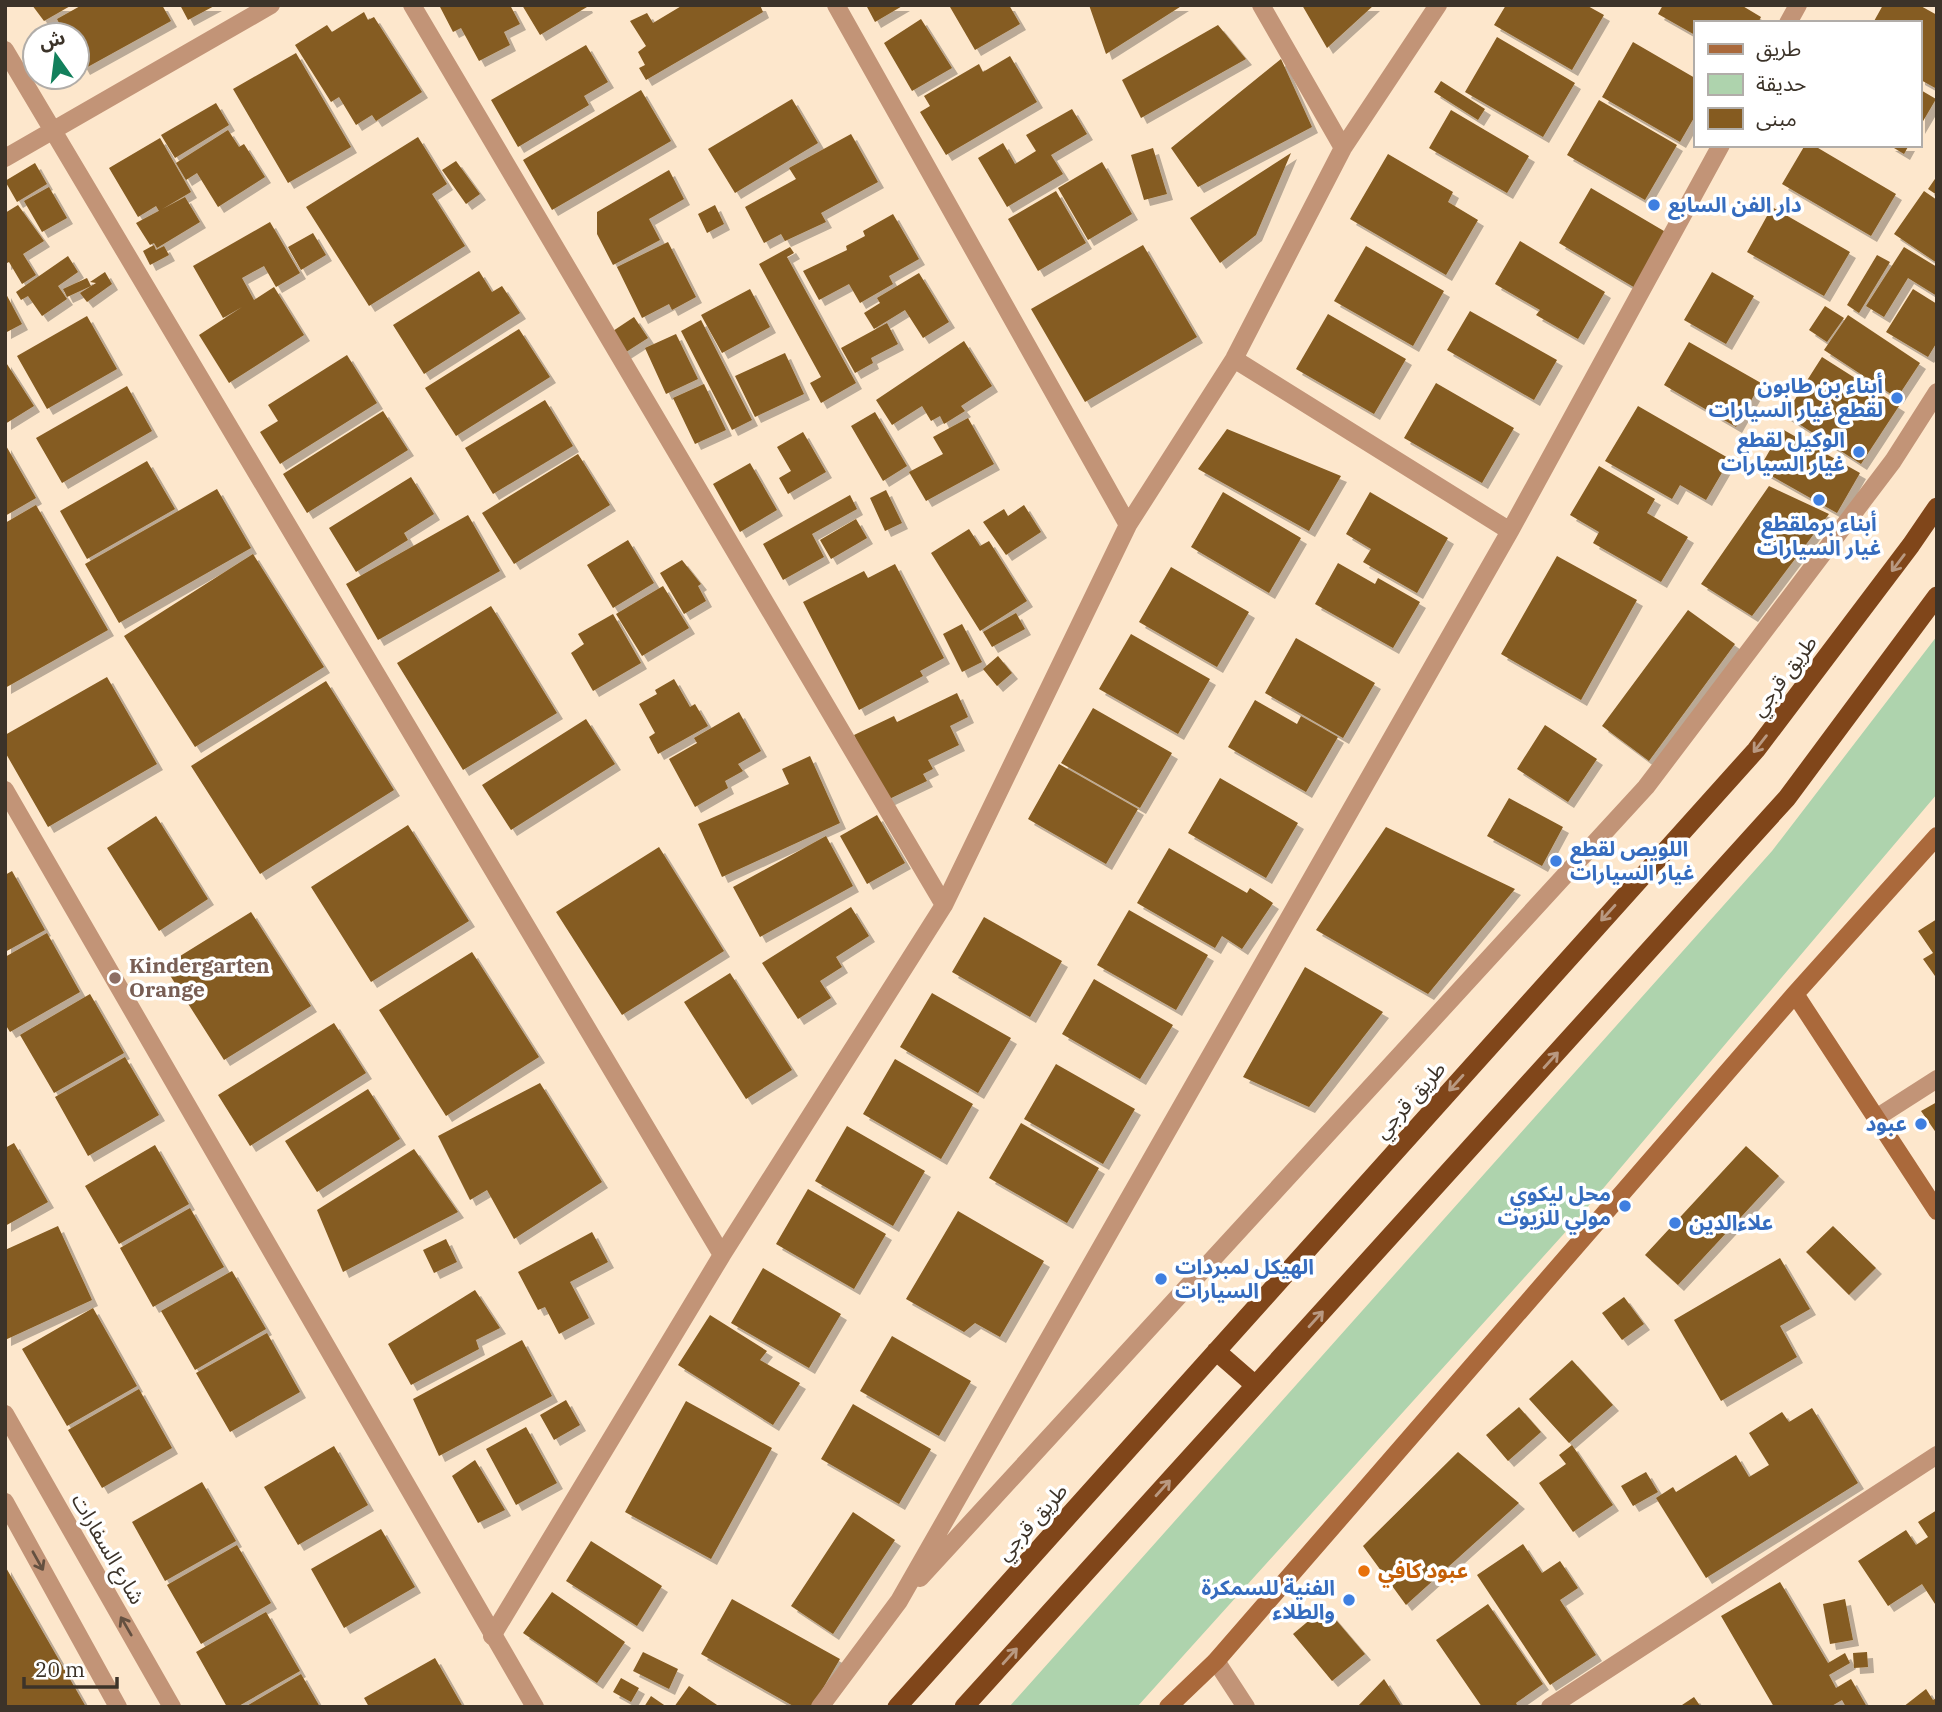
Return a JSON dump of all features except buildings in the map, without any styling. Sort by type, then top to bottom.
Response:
[{"type":"highway","name":"طريق قرجي","points":[[897,1707],[1756,750],[1912,545],[1937,507]]},
{"type":"highway","points":[[964,1707],[1787,797],[1937,596]]},
{"type":"highway","points":[[1216,1351],[1255,1385]]},
{"type":"main road","points":[[1168,1707],[1216,1661],[1795,994],[1937,836]]},
{"type":"main road","points":[[1795,994],[1937,1211]]},
{"type":"street","points":[[5,158],[271,5]]},
{"type":"street","points":[[412,5],[944,905]]},
{"type":"street","points":[[836,5],[1128,525]]},
{"type":"street","points":[[1261,5],[1343,148]]},
{"type":"street","points":[[492,1636],[722,1255],[944,905],[1128,525],[1234,359],[1343,148],[1438,5]]},
{"type":"street","points":[[1789,21],[1798,5]]},
{"type":"street","points":[[5,50],[722,1255]]},
{"type":"street","points":[[900,1601],[1510,531],[1720,147]]},
{"type":"street","points":[[1234,359],[1510,531]]},
{"type":"street","points":[[820,1707],[900,1601],[1646,787],[1893,461],[1937,392]]},
{"type":"street","points":[[5,790],[492,1636],[536,1707]]},
{"type":"street","points":[[1876,1118],[1937,1079]]},
{"type":"street","name":"شارع السفارات","points":[[5,1414],[172,1707]]},
{"type":"street","points":[[1550,1707],[1937,1455]]},
{"type":"street","points":[[5,1502],[118,1707]]},
{"type":"street","points":[[1216,1661],[1246,1707]]},
{"type":"green space","points":[[1937,636],[1937,794],[1579,1217],[1137,1707],[1009,1707],[1772,851]]},
{"type":"place","name":"دار الفن السابع","points":[[1654,205]]},
{"type":"place","name":"أبناء بن طابون لقطع غيار السيارات","points":[[1897,398]]},
{"type":"place","name":"الوكيل لقطع غيار السيارات","points":[[1859,452]]},
{"type":"place","name":"أبناء برملقطع غيار السيارات","points":[[1819,500]]},
{"type":"place","name":"اللويص لقطع غيار السيارات","points":[[1556,861]]},
{"type":"place","name":"Kindergarten Orange","points":[[115,978]]},
{"type":"place","name":"عبود","points":[[1921,1124]]},
{"type":"place","name":"محل ليكوي مولي للزيوت","points":[[1625,1206]]},
{"type":"place","name":"علاءالدين","points":[[1675,1223]]},
{"type":"place","name":"الهيكل لمبردات السيارات","points":[[1161,1279]]},
{"type":"place","name":"عبود كافي","points":[[1364,1571]]},
{"type":"place","name":"الفنية للسمكرة والطلاء","points":[[1349,1600]]}]
